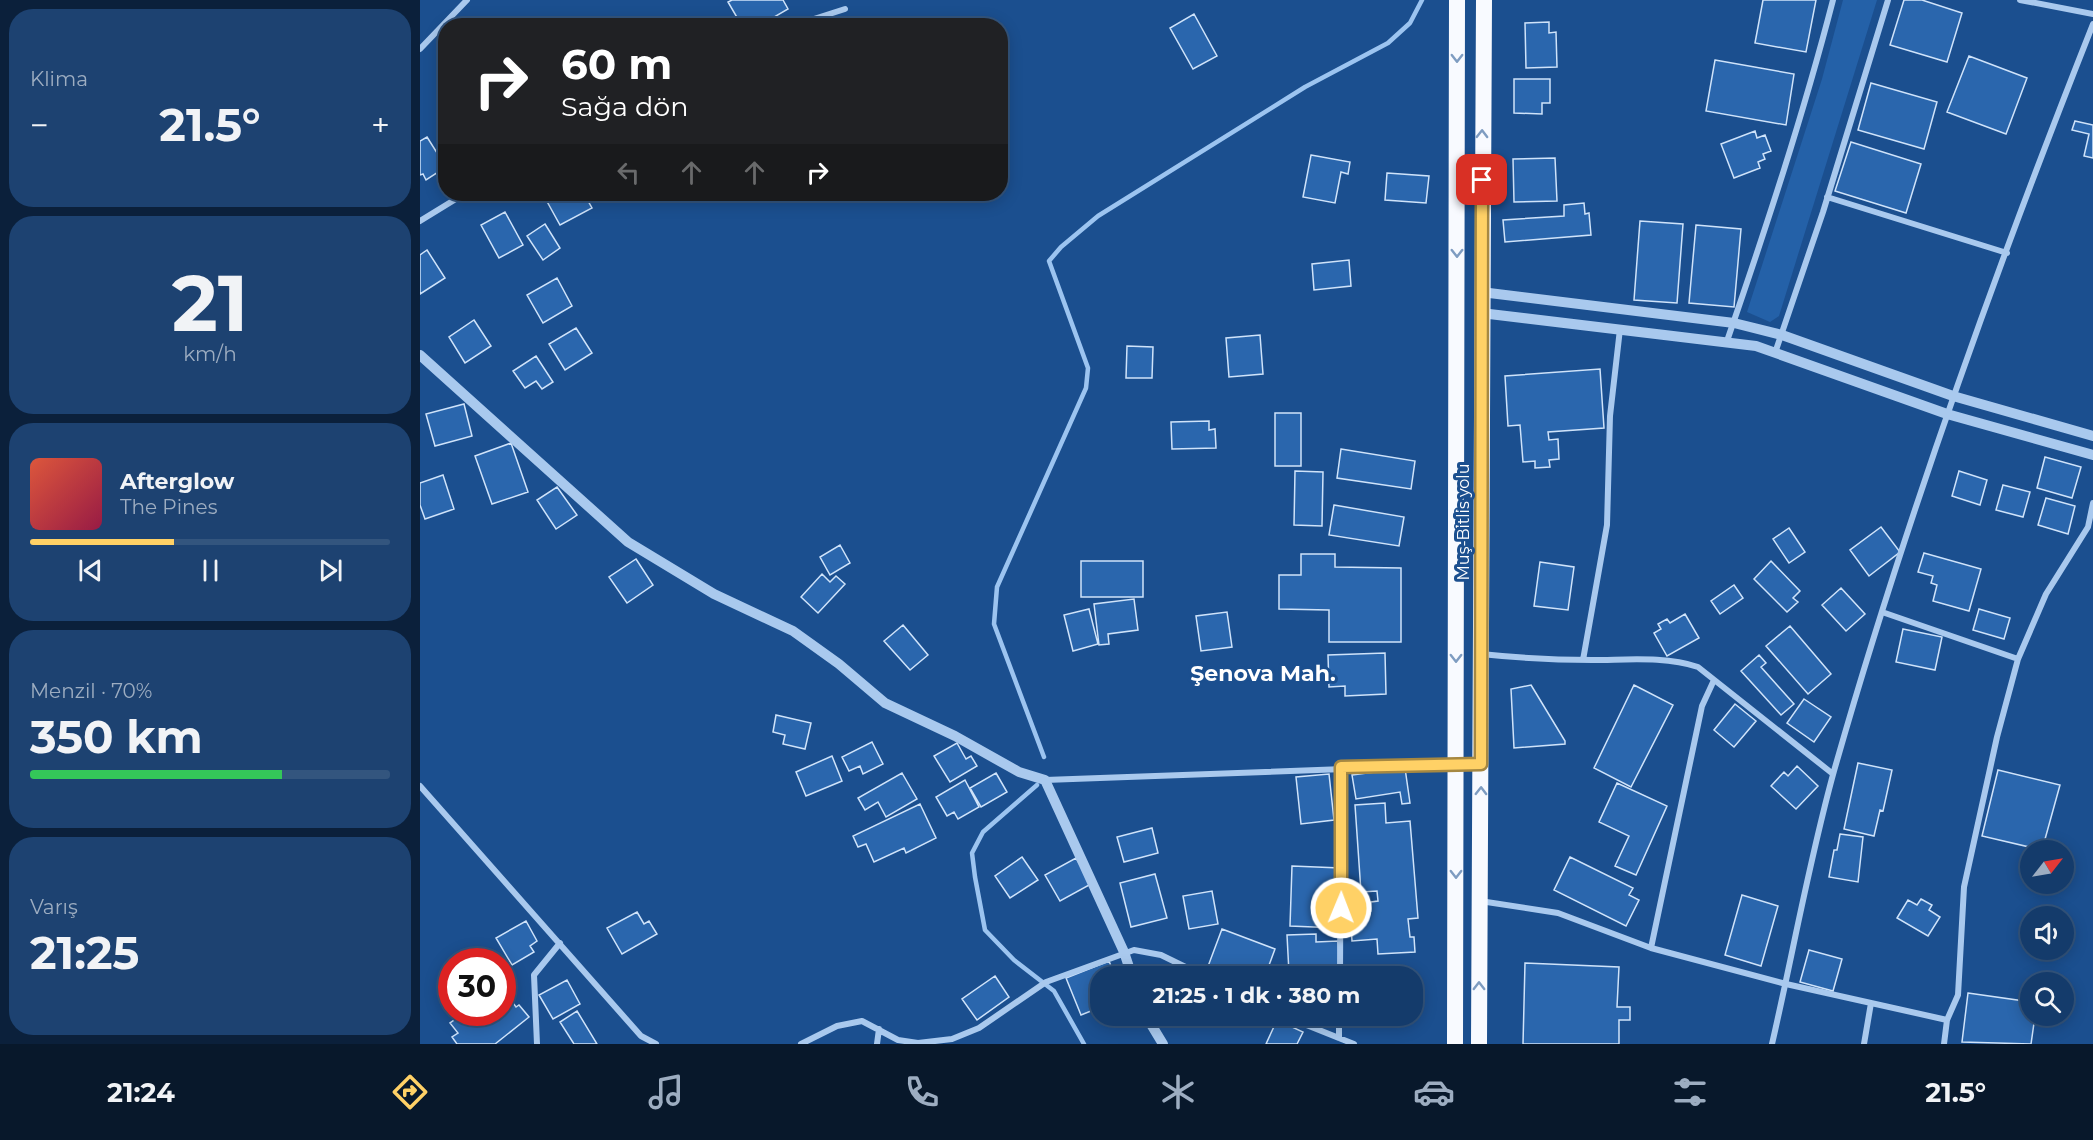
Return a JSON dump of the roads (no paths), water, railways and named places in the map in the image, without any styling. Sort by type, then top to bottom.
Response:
[{"type":"highway","name":"Muş-Bitlis yolu","points":[[1455,1044],[1457,0]]},
{"type":"highway","name":"Muş-Bitlis yolu","points":[[1479,1044],[1484,0]]},
{"type":"highway","points":[[1456,558],[1481,556]]},
{"type":"highway","points":[[1456,618],[1481,618]]},
{"type":"street","points":[[449,18],[467,0]]},
{"type":"street","points":[[1727,341],[1773,212],[1833,0]]},
{"type":"street","points":[[1775,353],[1827,197],[1888,0]]},
{"type":"street","points":[[2020,0],[2093,14]]},
{"type":"street","points":[[817,18],[845,9]]},
{"type":"street","points":[[1772,1044],[1833,774],[1882,612],[1953,396],[2007,253],[2039,159],[2093,24]]},
{"type":"street","points":[[420,48],[438,30]]},
{"type":"street","points":[[1827,197],[2007,253]]},
{"type":"street","points":[[420,221],[453,201]]},
{"type":"street","points":[[1481,292],[1734,323],[1782,335],[1953,396],[2093,436]]},
{"type":"street","points":[[1481,312],[1756,346],[1947,414],[2093,455]]},
{"type":"street","points":[[1583,660],[1607,525],[1610,416],[1620,328]]},
{"type":"street","points":[[420,354],[628,542],[714,594],[793,632],[839,664],[885,704],[955,736],[1019,772],[1045,780],[1341,767],[1481,764]]},
{"type":"street","points":[[1944,1044],[1947,1020],[1958,995],[1964,887],[1997,737],[2018,659],[2046,594],[2088,527],[2093,503]]},
{"type":"street","points":[[1882,612],[2018,659]]},
{"type":"street","points":[[1481,654],[1536,660],[1684,662],[1698,667],[1833,774]]},
{"type":"street","points":[[1651,948],[1702,705],[1714,680]]},
{"type":"street","points":[[1340,966],[1341,767]]},
{"type":"street","points":[[1045,780],[1129,966]]},
{"type":"street","points":[[420,786],[641,1036],[656,1044]]},
{"type":"street","points":[[1480,901],[1558,913],[1651,948],[1786,984],[1947,1020]]},
{"type":"street","points":[[537,1044],[534,975],[560,943]]},
{"type":"street","points":[[801,1044],[837,1026],[862,1021],[898,1040],[918,1043],[952,1039],[979,1028],[1046,982],[1124,952],[1153,952],[1183,966]]},
{"type":"street","points":[[1864,1044],[1871,1003]]},
{"type":"street","points":[[1152,1026],[1163,1044]]},
{"type":"street","points":[[1309,1026],[1354,1044]]},
{"type":"street","points":[[1339,1026],[1339,1038]]},
{"type":"street","points":[[877,1044],[879,1029]]},
{"type":"waterway","points":[[1044,757],[994,624],[997,587],[1086,388],[1088,368],[1049,261],[1061,247],[1098,216],[1305,87],[1388,43],[1410,23],[1422,0]]},
{"type":"waterway","points":[[1037,785],[983,832],[972,853],[975,877],[985,930],[1014,960],[1054,991],[1084,1044]]},
{"type":"district","name":"Şenova Mah.","points":[[1263,673]]}]
